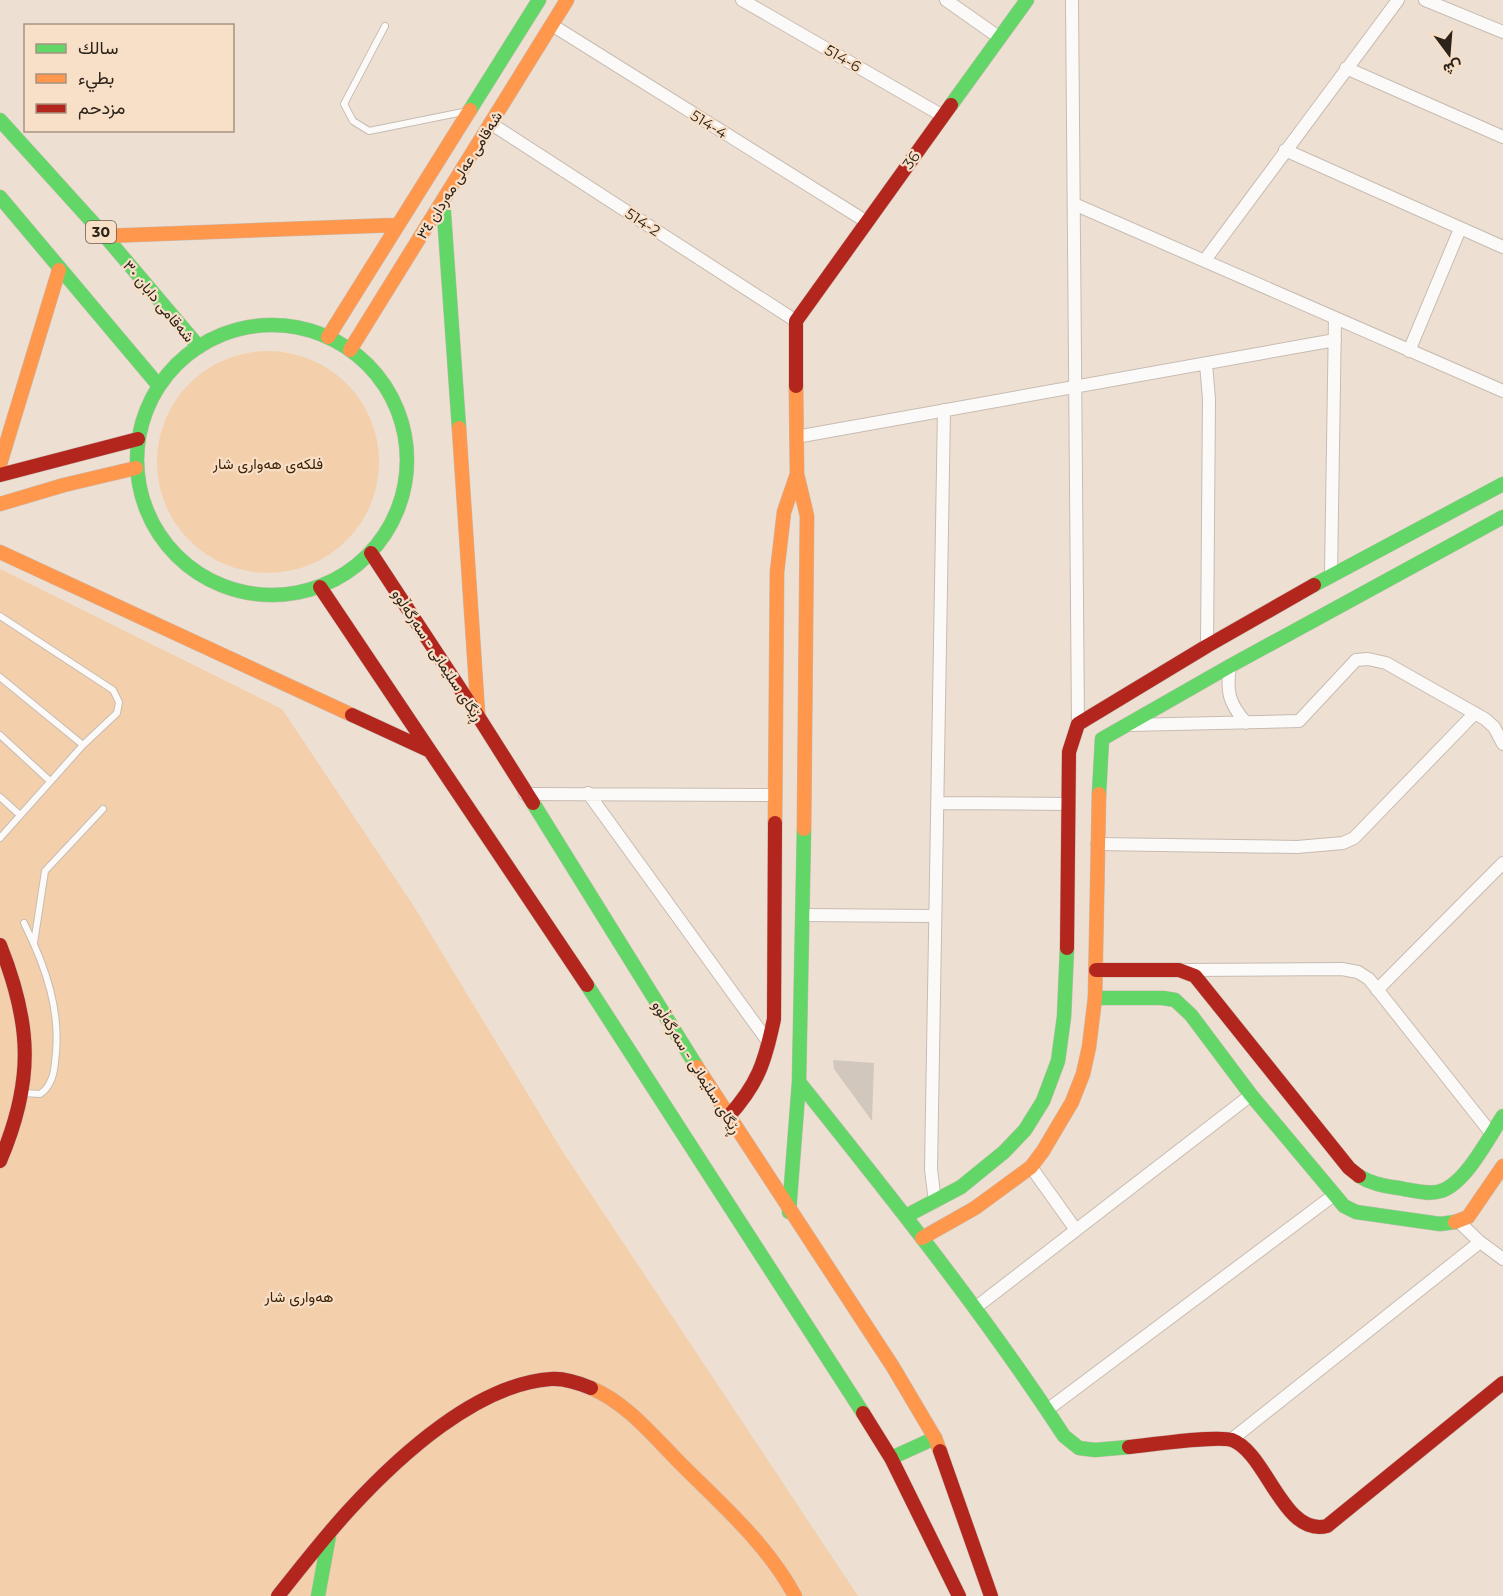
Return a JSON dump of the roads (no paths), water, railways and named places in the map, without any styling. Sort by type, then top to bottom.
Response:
[{"type":"street","name":"شەقامی عەلی مەردان ٣٤","points":[[328,337],[396,225],[539,0]]},
{"type":"street","name":"شەقامی عەلی مەردان ٣٤","points":[[350,350],[567,0]]},
{"type":"street","name":"514-6","points":[[742,0],[943,116]]},
{"type":"street","points":[[946,0],[1000,38]]},
{"type":"street","name":"36","points":[[796,321],[1027,0]]},
{"type":"street","points":[[906,1216],[935,1202],[983,1171],[1025,1130],[1043,1101],[1058,1061],[1066,982],[1069,752],[1078,724],[1077,386],[1072,0]]},
{"type":"street","points":[[1205,260],[1398,0]]},
{"type":"street","points":[[1425,0],[1503,32]]},
{"type":"street","name":"514-4","points":[[552,25],[867,222]]},
{"type":"street","points":[[1346,68],[1503,137]]},
{"type":"street","name":"شەقامی دابان ٣٠","points":[[0,120],[105,236],[198,347]]},
{"type":"street","name":"514-2","points":[[490,123],[796,321]]},
{"type":"street","points":[[1286,150],[1503,247]]},
{"type":"street","points":[[0,197],[59,270],[159,386]]},
{"type":"street","points":[[443,200],[478,716]]},
{"type":"street","points":[[1074,204],[1503,391]]},
{"type":"street","points":[[105,236],[396,225]]},
{"type":"street","points":[[1409,351],[1460,229]]},
{"type":"street","points":[[0,464],[3,446],[59,270]]},
{"type":"street","points":[[1331,575],[1335,318]]},
{"type":"street","points":[[789,1212],[799,1082],[807,516],[797,474],[796,321]]},
{"type":"street","points":[[284,326],[307,330],[328,337],[350,350],[383,382],[394,402],[407,446],[404,492],[385,534],[371,553],[348,573],[320,587],[289,594],[258,595],[237,591],[198,574],[174,554],[154,528],[139,489],[136,468],[138,439],[149,403],[159,386],[183,358],[198,347],[218,336],[240,329],[284,326]]},
{"type":"street","points":[[796,437],[1335,340]]},
{"type":"street","points":[[1206,364],[1209,399],[1207,646]]},
{"type":"street","points":[[944,410],[931,1169],[935,1202],[950,1223]]},
{"type":"street","points":[[0,475],[138,439]]},
{"type":"street","points":[[0,488],[2,503],[74,482],[136,468]]},
{"type":"street","points":[[728,1117],[753,1089],[763,1067],[774,1019],[777,572],[784,512],[797,474]]},
{"type":"street","points":[[1078,724],[1331,575],[1503,484]]},
{"type":"street","points":[[922,1238],[975,1208],[1031,1167],[1072,1102],[1083,1074],[1095,998],[1097,844],[1102,739],[1230,666],[1503,517]]},
{"type":"street","points":[[0,552],[430,751]]},
{"type":"street","name":"ڕێگای سلێمانی - سەرگەڵوو","points":[[371,553],[478,716],[728,1117],[893,1367],[935,1438],[991,1596]]},
{"type":"street","points":[[320,587],[573,962],[891,1458],[959,1596]]},
{"type":"street","points":[[1078,724],[1299,721],[1356,660],[1368,659],[1386,663],[1475,713],[1494,728],[1503,744]]},
{"type":"street","points":[[1230,666],[1228,678],[1231,703],[1246,723]]},
{"type":"street","points":[[1097,844],[1297,847],[1343,843],[1354,838],[1475,713]]},
{"type":"street","points":[[588,793],[770,1043]]},
{"type":"street","points":[[525,794],[774,795]]},
{"type":"street","points":[[937,803],[1068,804]]},
{"type":"street","points":[[1377,990],[1503,862]]},
{"type":"street","points":[[803,915],[934,916]]},
{"type":"street","points":[[0,945],[13,975],[23,1010],[27,1056],[23,1093],[13,1131],[0,1161]]},
{"type":"street","points":[[1095,970],[1342,969],[1358,972],[1369,979],[1491,1133]]},
{"type":"street","points":[[1116,970],[1116,998]]},
{"type":"street","points":[[1179,970],[1195,976],[1204,986],[1349,1168],[1366,1182],[1425,1191],[1439,1191],[1450,1187],[1468,1167],[1503,1116]]},
{"type":"street","points":[[1095,998],[1175,1000],[1191,1015],[1251,1095],[1334,1196],[1344,1206],[1356,1212],[1440,1224],[1459,1222],[1474,1209],[1503,1166]]},
{"type":"street","points":[[799,1082],[906,1216],[975,1308],[1070,1443],[1087,1450],[1216,1439],[1231,1440],[1244,1449],[1297,1519],[1305,1526],[1320,1528],[1327,1526],[1503,1383]]},
{"type":"street","points":[[975,1308],[1251,1095]]},
{"type":"street","points":[[1031,1167],[1076,1230]]},
{"type":"street","points":[[1047,1410],[1334,1196]]},
{"type":"street","points":[[1459,1222],[1503,1259]]},
{"type":"street","points":[[1231,1440],[1480,1242]]},
{"type":"street","points":[[278,1596],[362,1496],[394,1466],[470,1408],[519,1384],[542,1379],[567,1379],[607,1397],[657,1440],[749,1533],[781,1572],[795,1596]]},
{"type":"street","points":[[891,1458],[935,1438]]},
{"type":"street","points":[[318,1596],[329,1533]]},
{"type":"lane","points":[[385,26],[344,104],[353,121],[369,131],[470,111]]},
{"type":"lane","points":[[0,616],[113,690],[119,702],[117,713],[82,746],[0,838]]},
{"type":"lane","points":[[0,677],[82,746]]},
{"type":"lane","points":[[0,735],[50,781]]},
{"type":"lane","points":[[0,796],[20,815]]},
{"type":"lane","points":[[34,943],[45,871],[104,809]]},
{"type":"lane","points":[[23,1093],[40,1094],[48,1088],[56,1057],[56,1018],[53,1001],[46,974],[24,923]]},
{"type":"park label","name":"فلکەی هەواری شار","points":[[268,463]]},
{"type":"park label","name":"هەواری شار","points":[[299,1296]]}]
